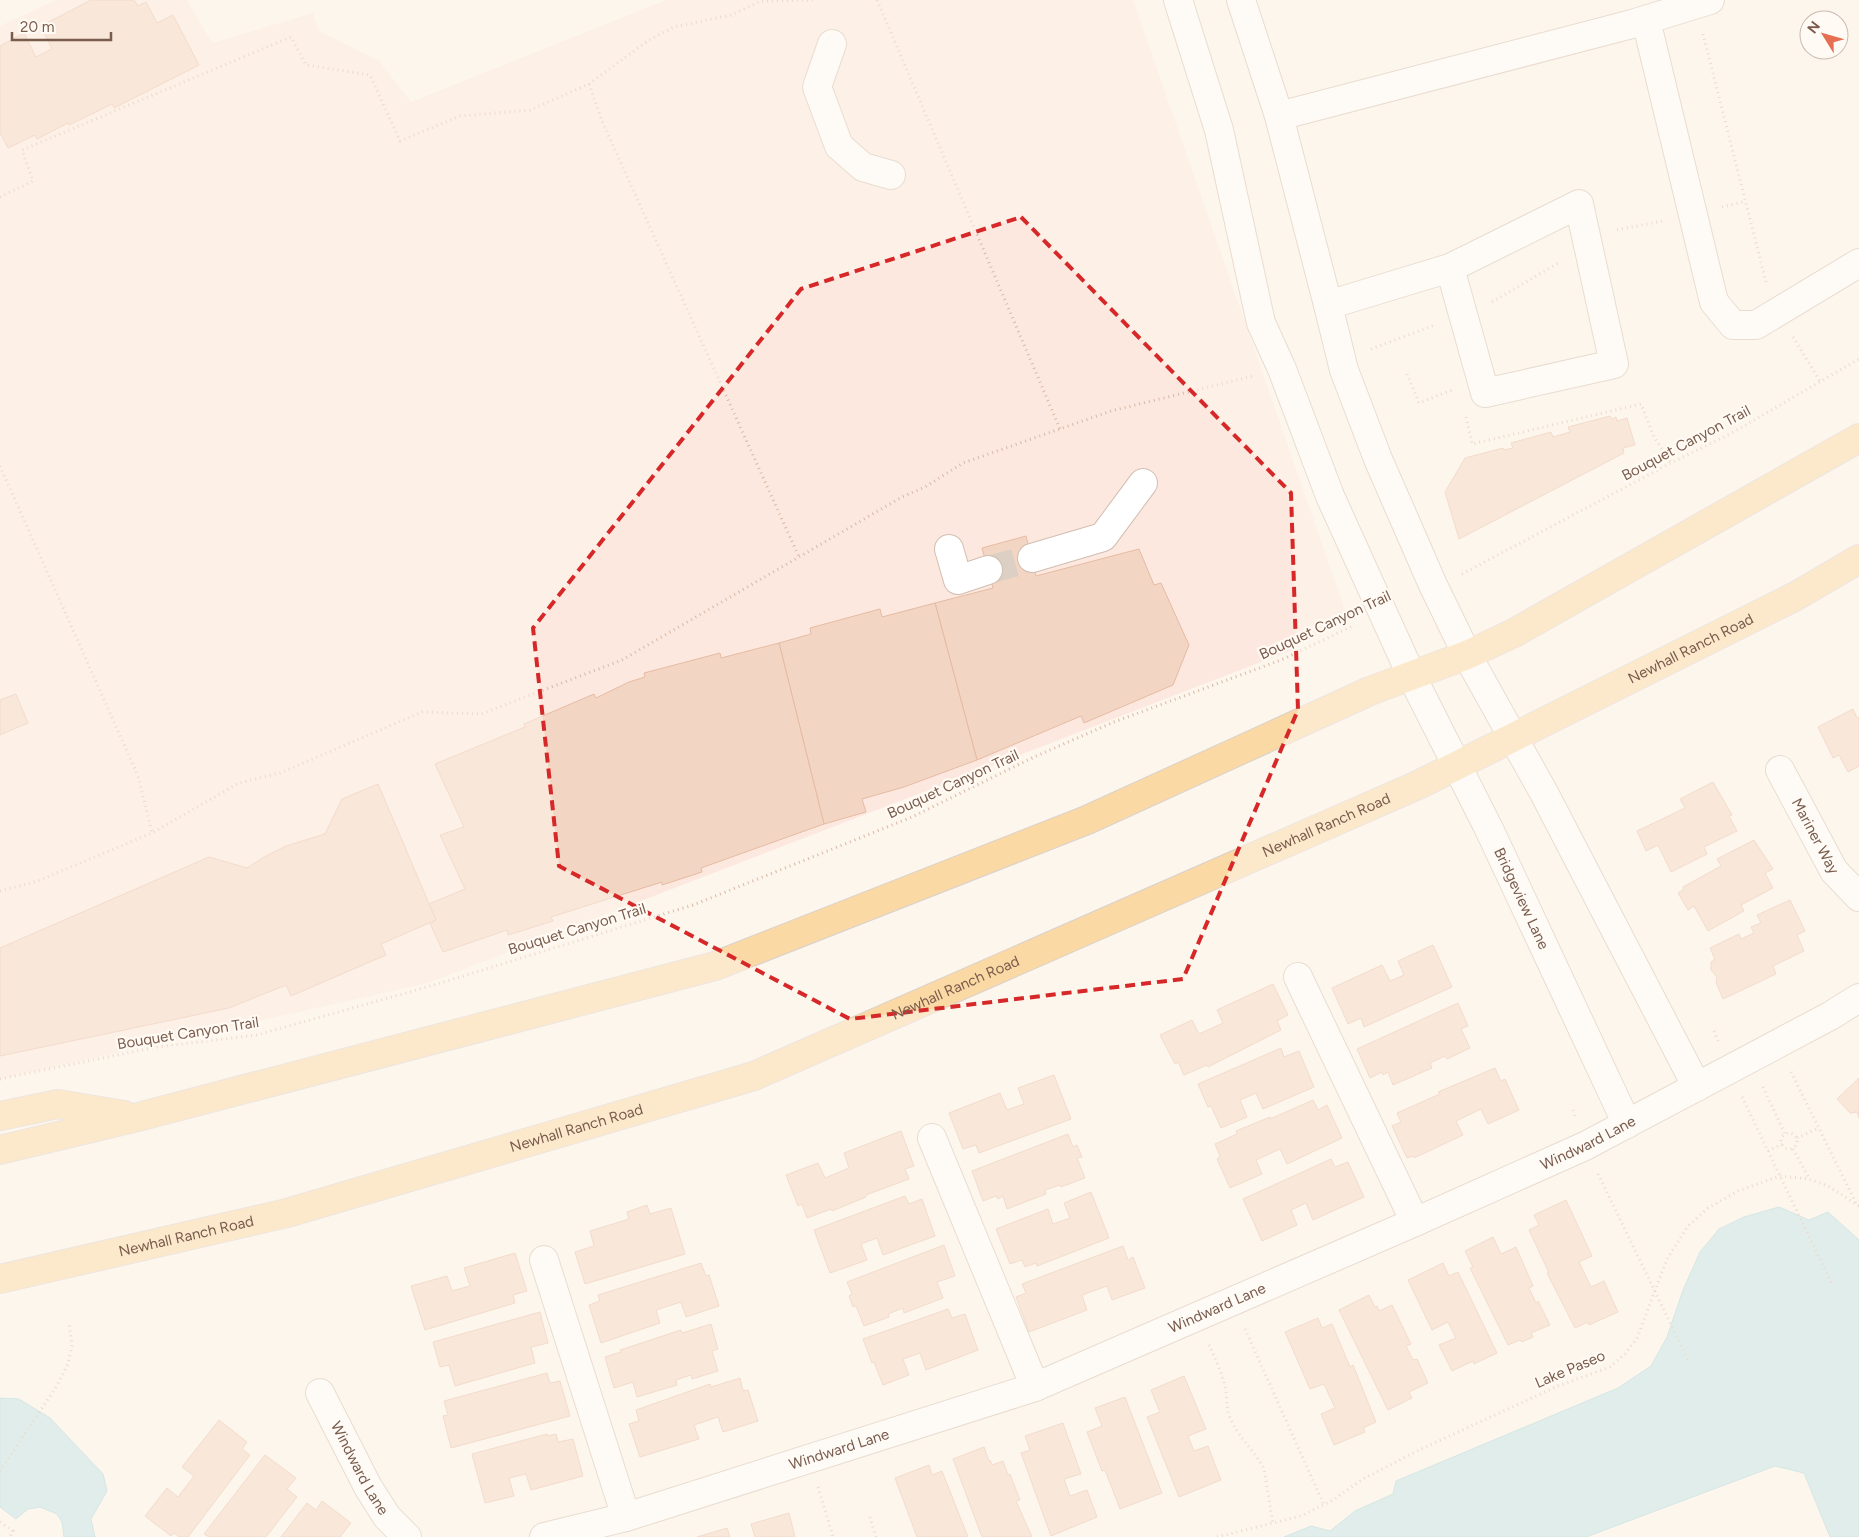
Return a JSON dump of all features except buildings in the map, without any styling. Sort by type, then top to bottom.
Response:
[{"type":"main road","points":[[0,1150],[138,1118],[715,966],[1087,820],[1370,691],[1468,655],[1514,632],[1859,438]]},
{"type":"main road","name":"Newhall Ranch Road","points":[[0,1279],[287,1213],[754,1076],[1418,785],[1796,596],[1859,560]]},
{"type":"main road","points":[[0,1116],[58,1104],[138,1118]]},
{"type":"street","name":"Bridgeview Lane","points":[[1178,0],[1219,130],[1261,323],[1282,369],[1330,496],[1412,677],[1458,765],[1627,1124]]},
{"type":"street","points":[[1241,0],[1279,116],[1344,370],[1378,459],[1468,655],[1514,738],[1697,1087]]},
{"type":"street","points":[[1279,116],[1646,20],[1710,0]]},
{"type":"street","points":[[1646,20],[1714,302],[1733,325],[1756,326],[1859,263]]},
{"type":"street","points":[[832,44],[817,87],[838,146],[863,167],[891,175]]},
{"type":"street","points":[[1328,305],[1450,268],[1579,204],[1614,364],[1485,393],[1450,268]]},
{"type":"street","points":[[1032,558],[1102,537],[1143,483]]},
{"type":"street","points":[[949,549],[958,580],[988,570]]},
{"type":"street","name":"Mariner Way","points":[[1780,770],[1834,871],[1859,897]]},
{"type":"street","points":[[1298,977],[1415,1222]]},
{"type":"street","name":"Windward Lane","points":[[544,1537],[626,1517],[1035,1387],[1585,1146],[1777,1045],[1859,998]]},
{"type":"street","points":[[932,1138],[1035,1387]]},
{"type":"street","points":[[544,1260],[626,1517]]},
{"type":"street","name":"Windward Lane","points":[[320,1393],[368,1487],[387,1517],[407,1537]]},
{"type":"path","points":[[0,197],[33,181],[22,150],[291,36],[306,65],[370,75],[400,141],[460,116],[530,110],[589,84],[650,40],[674,27],[730,15],[760,1],[815,0]]},
{"type":"path","points":[[877,0],[1060,429]]},
{"type":"path","points":[[1702,32],[1766,282],[1778,312],[1820,381]]},
{"type":"path","points":[[589,84],[602,121],[798,557]]},
{"type":"path","points":[[1340,356],[1365,351],[1480,308],[1568,257],[1606,232],[1694,215],[1746,202]]},
{"type":"path","name":"Bouquet Canyon Trail","points":[[1434,584],[1468,572],[1671,463],[1732,433],[1859,358]]},
{"type":"path","points":[[0,891],[35,882],[152,833],[239,783],[280,772],[422,712],[480,714],[622,660],[902,496],[925,487],[962,463],[1111,411],[1282,369]]},
{"type":"path","points":[[1407,374],[1419,403],[1458,388]]},
{"type":"path","points":[[1465,416],[1472,444],[1641,404],[1654,438],[1671,463]]},
{"type":"path","points":[[0,466],[138,776],[152,833]]},
{"type":"path","name":"Bouquet Canyon Trail","points":[[0,1079],[157,1047],[257,1035],[434,985],[693,905],[912,817],[1034,757],[1114,722],[1281,660],[1383,610]]},
{"type":"path","points":[[1714,1031],[1785,1134]]},
{"type":"path","points":[[1777,1045],[1858,1205]]},
{"type":"path","points":[[1739,1065],[1768,1150],[1833,1286]]},
{"type":"path","points":[[1573,1110],[1585,1146],[1688,1360]]},
{"type":"path","points":[[1797,1138],[1818,1128]]},
{"type":"path","points":[[1785,1134],[1793,1133],[1797,1138],[1797,1144],[1793,1149]]},
{"type":"path","points":[[1785,1134],[1782,1137],[1782,1144],[1786,1149],[1793,1149]]},
{"type":"path","points":[[1768,1150],[1782,1144]]},
{"type":"path","points":[[1793,1149],[1809,1179]]},
{"type":"path","name":"Lake Paseo","points":[[1217,1537],[1301,1516],[1364,1479],[1419,1450],[1558,1386],[1610,1368],[1637,1338],[1654,1289],[1667,1259],[1682,1234],[1708,1208],[1738,1191],[1780,1176],[1809,1179],[1828,1186],[1858,1205]]},
{"type":"path","points":[[1232,1302],[1324,1504]]},
{"type":"path","points":[[1197,1317],[1223,1383],[1227,1410],[1231,1420],[1264,1469],[1273,1524]]},
{"type":"path","points":[[0,1471],[56,1387],[68,1364],[72,1345],[69,1323]]},
{"type":"path","points":[[810,1458],[833,1537]]},
{"type":"path","points":[[870,1517],[876,1537]]},
{"type":"path","points":[[0,1522],[14,1531],[10,1537]]},
{"type":"highlighted area","points":[[1021,217],[1291,493],[1298,710],[1183,979],[850,1019],[559,866],[533,628],[801,289]]},
{"type":"shaded area","points":[[56,0],[187,0],[212,43],[313,13],[319,31],[379,61],[411,102],[666,0],[1133,0],[1347,616],[1292,650],[428,983],[0,1079],[0,26]]},
{"type":"water","points":[[1779,1207],[1809,1220],[1828,1212],[1859,1240],[1859,1537],[1830,1537],[1804,1473],[1775,1466],[1586,1537],[1284,1537],[1311,1526],[1330,1531],[1355,1511],[1393,1494],[1396,1481],[1618,1388],[1651,1366],[1667,1337],[1683,1290],[1700,1252],[1719,1229],[1744,1217]]},
{"type":"water","points":[[0,1398],[19,1399],[50,1418],[103,1474],[107,1491],[91,1519],[95,1537],[64,1537],[62,1522],[57,1514],[40,1507],[28,1509],[16,1519],[0,1507]]},
{"type":"tunnel","points":[[988,570],[1032,558]]}]
